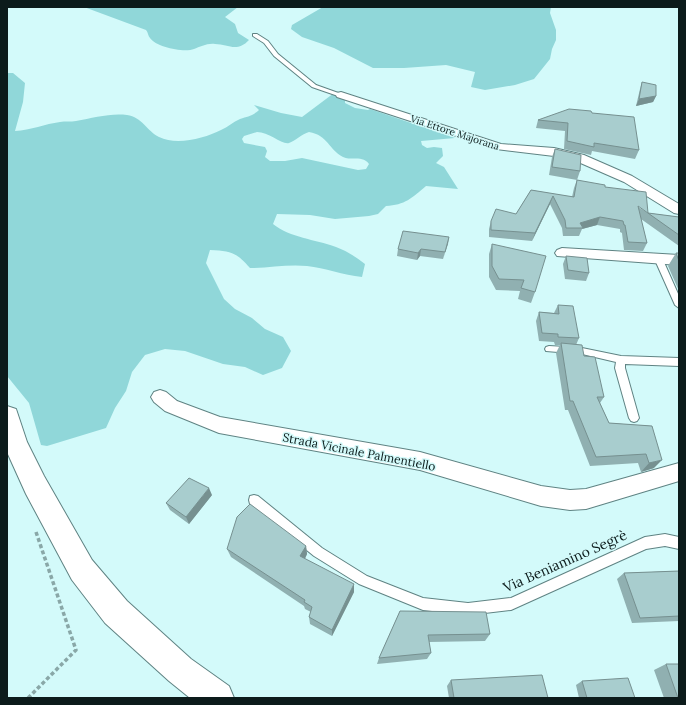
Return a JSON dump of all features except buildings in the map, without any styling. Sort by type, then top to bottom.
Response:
[{"type":"street","name":"Via Ettore Majorana","points":[[341,95],[500,147],[554,152],[580,158],[628,179],[679,210]]},
{"type":"street","points":[[562,253],[679,260]]},
{"type":"street","name":"Strada Vicinale Palmentiello","points":[[160,397],[171,406],[219,425],[420,461],[541,496],[558,499],[586,499],[679,472]]},
{"type":"street","points":[[7,416],[15,442],[35,485],[82,570],[116,612],[180,670],[217,698]]},
{"type":"lane","points":[[255,35],[266,42],[276,55],[314,86],[341,95]]},
{"type":"lane","points":[[659,260],[679,305]]},
{"type":"lane","points":[[549,349],[582,351],[621,360],[679,362]]},
{"type":"lane","points":[[621,360],[620,368],[634,418]]},
{"type":"lane","name":"Via Beniamino Segrè","points":[[254,500],[318,552],[363,580],[423,604],[468,609],[511,604],[645,543],[665,540],[679,543]]},
{"type":"path","points":[[28,698],[76,650],[33,524]]},
{"type":"shaded area","points":[[84,7],[238,7],[225,17],[235,24],[238,33],[249,40],[245,44],[236,47],[212,44],[189,50],[177,50],[153,41],[149,37],[146,30]]},
{"type":"shaded area","points":[[323,7],[551,7],[550,13],[556,30],[556,40],[550,59],[534,79],[515,85],[485,90],[471,87],[475,72],[446,65],[404,68],[373,68],[334,48],[302,37],[291,29],[292,25]]},
{"type":"shaded area","points":[[7,73],[13,73],[25,83],[23,102],[15,131],[60,122],[102,116],[127,115],[137,118],[155,134],[166,140],[191,140],[224,129],[237,120],[254,114],[259,110],[254,105],[281,113],[302,117],[334,93],[337,95],[336,97],[345,100],[345,103],[355,108],[370,109],[455,138],[421,141],[422,145],[427,148],[442,148],[443,156],[436,163],[444,167],[458,189],[426,186],[408,200],[398,204],[386,206],[378,214],[369,216],[335,219],[310,215],[277,214],[273,224],[280,229],[295,235],[328,244],[351,254],[362,261],[365,264],[362,277],[307,266],[293,265],[250,268],[233,253],[210,250],[206,263],[224,299],[235,309],[252,318],[265,329],[283,337],[291,351],[282,368],[263,375],[245,367],[223,364],[185,351],[165,349],[145,355],[132,372],[126,391],[115,408],[106,428],[47,446],[41,445],[29,403],[7,376]],"holes":[[[257,132],[289,143],[309,132],[320,136],[334,151],[343,157],[360,159],[369,164],[366,169],[358,170],[302,158],[285,161],[270,161],[265,157],[267,151],[265,147],[244,143],[242,139],[244,136]]]}]
